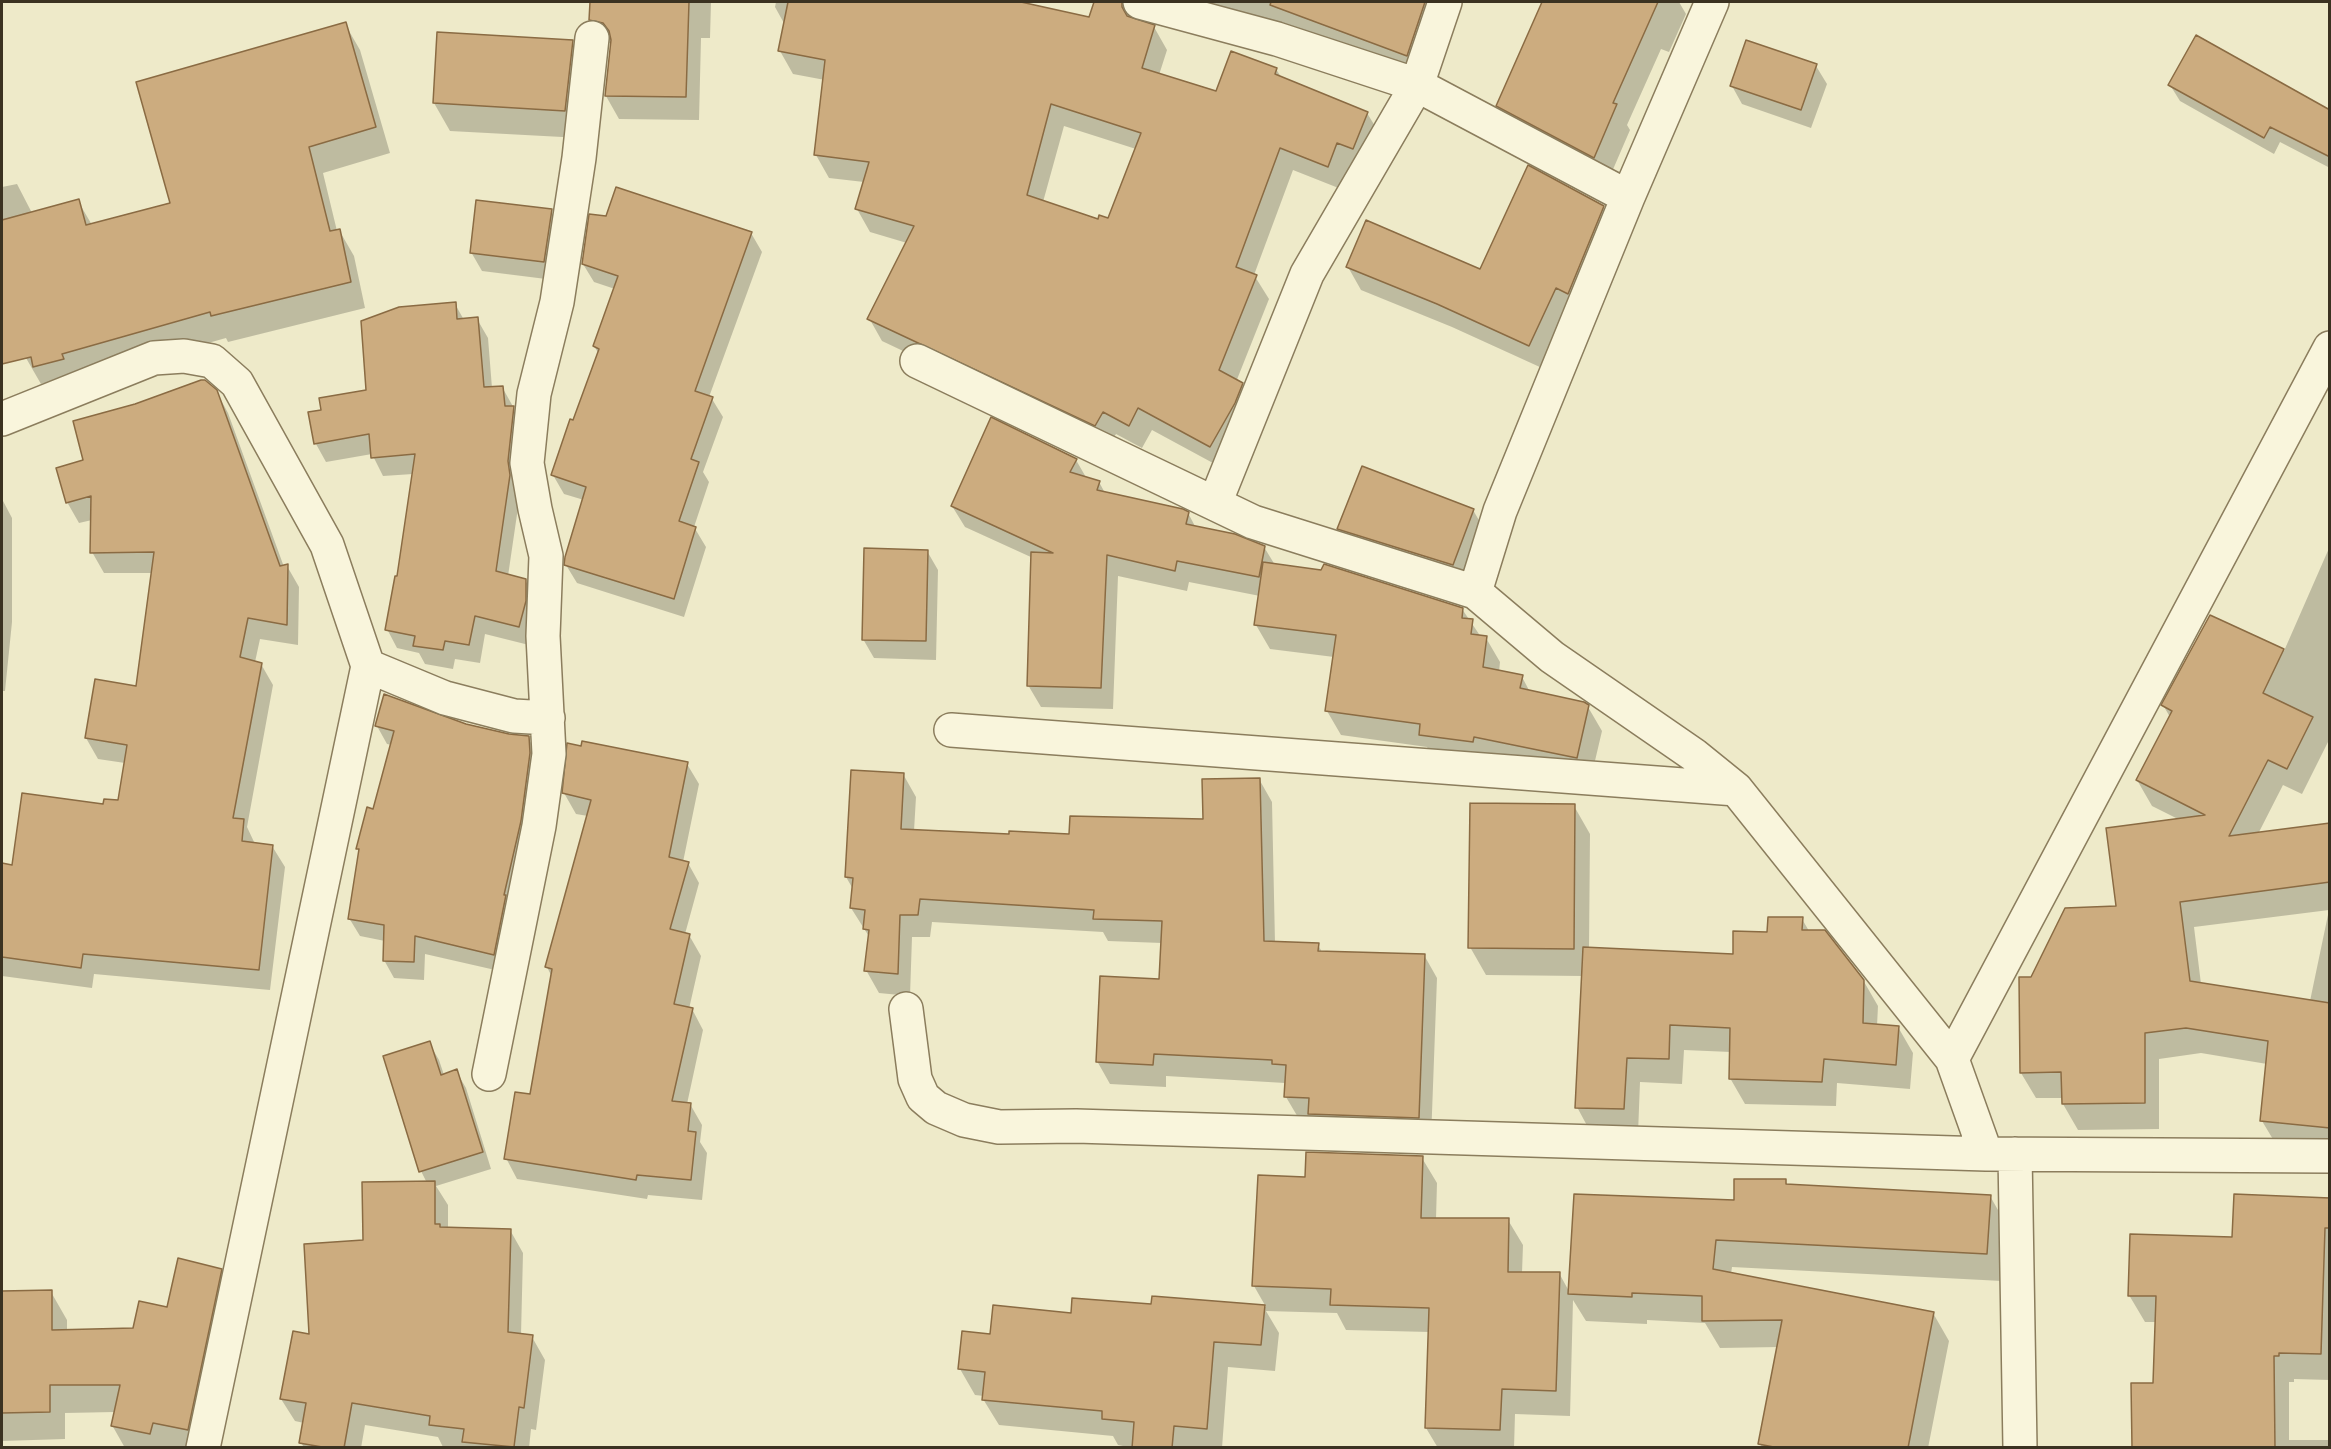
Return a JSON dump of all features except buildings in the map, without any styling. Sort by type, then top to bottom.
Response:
[{"type":"street","points":[[1140,2],[1277,39],[1417,85],[1629,197]]},
{"type":"street","points":[[1215,503],[1307,274],[1417,85],[1445,2]]},
{"type":"street","points":[[1475,592],[1500,511],[1712,2]]},
{"type":"street","points":[[489,1074],[539,826],[549,754],[543,636],[546,556],[527,463],[534,394],[557,302],[579,158],[592,38]]},
{"type":"street","points":[[1952,1059],[2318,385],[2330,348]]},
{"type":"street","points":[[2,419],[154,358],[184,356],[212,360],[237,383],[327,545],[368,666],[203,1448]]},
{"type":"street","points":[[917,362],[1253,522],[1475,592],[1552,657],[1694,755],[1736,789],[1952,1059],[2001,1154],[2020,1448]]},
{"type":"street","points":[[368,666],[445,698],[514,716],[548,718]]},
{"type":"street","points":[[951,730],[1736,789]]},
{"type":"street","points":[[906,1009],[915,1079],[923,1096],[936,1108],[964,1120],[999,1127],[1088,1126],[2001,1154],[2330,1156]]}]
